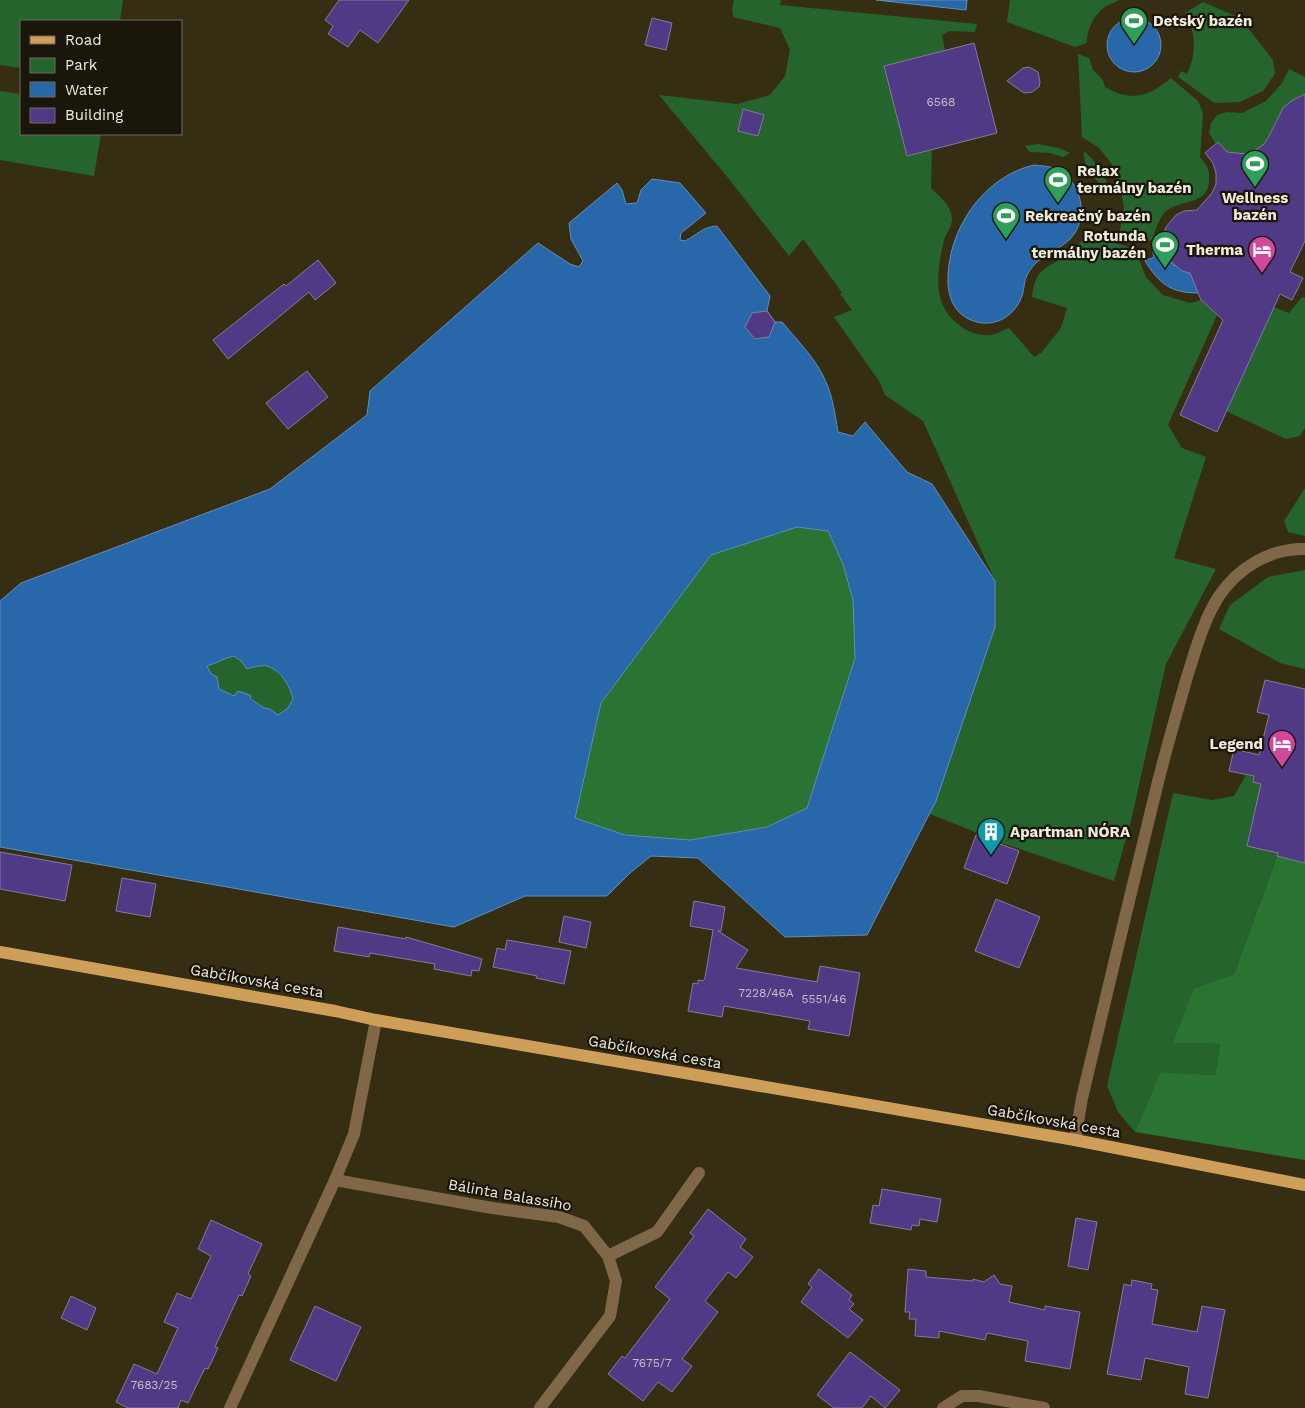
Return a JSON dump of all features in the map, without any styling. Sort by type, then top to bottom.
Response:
[{"type":"main road","name":"Gabčíkovská cesta","points":[[0,952],[325,1009],[376,1020],[1075,1140],[1305,1185]]},
{"type":"street","points":[[1075,1140],[1082,1098],[1171,728],[1200,635],[1220,595],[1228,584],[1246,568],[1270,555],[1305,549]]},
{"type":"street","points":[[230,1408],[335,1180],[354,1134],[376,1020]]},
{"type":"street","points":[[608,1256],[657,1232],[699,1172]]},
{"type":"street","name":"Bálinta Balassiho","points":[[335,1180],[492,1208],[559,1217],[584,1226],[608,1256],[616,1281],[610,1316],[540,1408]]},
{"type":"street","points":[[943,1408],[962,1396],[979,1396],[1044,1408]]},
{"type":"green space","points":[[0,0],[123,0],[120,20],[20,20],[20,68],[0,65]]},
{"type":"green space","points":[[734,0],[781,0],[780,5],[977,24],[975,32],[950,31],[942,35],[945,50],[884,66],[907,156],[932,150],[931,188],[945,202],[950,210],[952,219],[944,240],[939,263],[938,286],[940,297],[950,317],[966,330],[987,335],[1009,328],[1034,357],[1041,353],[1061,328],[1067,308],[1032,297],[1037,279],[1045,268],[1071,252],[1088,235],[1126,246],[1136,252],[1146,277],[1163,295],[1190,303],[1201,300],[1217,315],[1168,425],[1182,448],[1206,457],[1174,558],[1216,569],[1166,664],[1131,821],[1114,881],[1005,844],[930,814],[995,627],[995,581],[923,421],[885,395],[879,381],[834,317],[852,310],[840,294],[842,293],[838,287],[803,239],[789,256],[729,179],[659,95],[737,104],[770,95],[785,76],[790,50],[780,28],[733,17]]},
{"type":"green space","points":[[1010,0],[1120,0],[1108,5],[1097,14],[1088,33],[1087,43],[1075,47],[1007,22]]},
{"type":"green space","points":[[1203,2],[1240,18],[1273,60],[1275,74],[1263,91],[1240,102],[1214,103],[1178,77],[1181,71],[1187,74],[1194,51],[1193,36],[1185,13]]},
{"type":"green space","points":[[1078,54],[1089,58],[1093,70],[1103,80],[1105,87],[1115,92],[1123,95],[1140,95],[1155,90],[1171,78],[1198,101],[1203,113],[1200,157],[1208,171],[1209,181],[1207,189],[1204,195],[1165,212],[1152,240],[1135,243],[1119,237],[1124,208],[1121,190],[1111,163],[1099,148],[1082,137]]},
{"type":"green space","points":[[1289,69],[1305,77],[1305,95],[1293,100],[1285,107],[1264,144],[1246,154],[1237,154],[1227,152],[1219,143],[1216,144],[1209,133],[1211,123],[1217,115],[1227,112],[1242,113],[1266,101],[1282,83]]},
{"type":"green space","points":[[0,91],[20,94],[20,135],[101,135],[94,176],[0,160]]},
{"type":"green space","points":[[1038,144],[1059,148],[1070,153],[1063,157],[1050,153],[1030,152],[1025,146]]},
{"type":"green space","points":[[1084,151],[1098,167],[1108,185],[1103,186],[1092,175],[1086,166]]},
{"type":"green space","points":[[1302,297],[1305,298],[1305,428],[1300,436],[1286,439],[1226,411],[1274,307],[1289,313]]},
{"type":"green space","points":[[1305,488],[1305,536],[1288,532],[1284,521]]},
{"type":"green space","points":[[797,527],[828,531],[843,564],[853,600],[855,658],[807,808],[767,827],[690,840],[625,835],[575,818],[601,703],[711,555]]},
{"type":"green space","points":[[1305,570],[1305,669],[1280,663],[1219,629],[1230,605],[1268,577]]},
{"type":"green space","points":[[234,656],[247,669],[264,665],[277,671],[290,689],[293,699],[288,708],[278,715],[270,709],[264,708],[251,698],[235,697],[219,689],[217,677],[211,674],[207,666]]},
{"type":"green space","points":[[1246,775],[1254,777],[1253,782],[1261,784],[1278,853],[1234,974],[1194,988],[1174,1043],[1220,1044],[1215,1075],[1160,1072],[1135,1132],[1118,1112],[1107,1086],[1173,793],[1212,800],[1234,796]]},
{"type":"green space","points":[[1277,856],[1305,863],[1305,1160],[1135,1132],[1160,1072],[1215,1075],[1220,1044],[1173,1043],[1194,988],[1234,974]]},
{"type":"water","points":[[876,0],[967,0],[966,10]]},
{"type":"water","name":"Detský bazén","points":[[1129,18],[1139,18],[1149,22],[1157,30],[1161,45],[1157,60],[1149,68],[1139,72],[1129,72],[1119,68],[1111,60],[1107,50],[1107,40],[1111,30],[1119,22]]},
{"type":"water","name":"Rekreačný bazén","points":[[1034,165],[1056,169],[1072,182],[1077,191],[1081,211],[1076,231],[1066,243],[1042,258],[1030,270],[1022,296],[1008,316],[1001,320],[987,323],[971,320],[957,310],[950,296],[948,284],[949,264],[953,245],[971,210],[983,194],[998,181],[1015,171]]},
{"type":"water","points":[[652,179],[680,183],[706,213],[681,233],[680,240],[685,241],[703,230],[717,226],[770,296],[767,311],[775,322],[782,322],[806,350],[822,374],[834,407],[838,432],[853,436],[865,422],[907,472],[932,484],[995,581],[995,627],[936,801],[867,935],[785,937],[698,858],[651,856],[630,873],[607,896],[525,896],[454,927],[0,847],[0,601],[21,583],[270,489],[367,415],[370,391],[538,243],[570,264],[579,267],[583,261],[571,239],[569,223],[617,183],[622,190],[626,204],[637,203],[641,190]],"holes":[[[797,527],[828,531],[843,564],[853,600],[855,658],[807,808],[767,827],[690,840],[625,835],[575,818],[601,703],[711,555]],[[234,656],[247,669],[267,666],[277,671],[290,689],[293,699],[288,708],[278,715],[251,699],[250,695],[238,691],[234,696],[219,689],[217,677],[211,674],[207,666]]]},
{"type":"water","name":"Rotunda termálny bazén","points":[[1164,247],[1169,260],[1174,266],[1180,258],[1186,262],[1181,270],[1199,273],[1198,293],[1188,293],[1173,289],[1161,281],[1150,269],[1145,261],[1154,257],[1152,249]]},
{"type":"building","points":[[339,0],[409,0],[378,43],[360,30],[348,47],[328,34],[333,26],[325,20]]},
{"type":"building","points":[[652,18],[672,23],[666,50],[645,45]]},
{"type":"building","points":[[974,43],[997,133],[907,156],[884,66]]},
{"type":"building","points":[[1029,67],[1038,72],[1040,82],[1039,87],[1032,92],[1024,93],[1007,81],[1023,68]]},
{"type":"building","points":[[1305,94],[1305,241],[1290,272],[1303,278],[1292,300],[1280,294],[1217,432],[1180,415],[1223,320],[1201,300],[1190,273],[1182,271],[1169,260],[1162,244],[1163,235],[1166,227],[1176,215],[1184,211],[1197,210],[1212,193],[1216,184],[1216,173],[1213,163],[1205,153],[1218,142],[1227,152],[1246,154],[1256,150],[1264,144],[1283,108],[1291,101]]},
{"type":"building","points":[[743,109],[764,115],[758,136],[738,131]]},
{"type":"building","points":[[318,260],[336,283],[315,300],[309,292],[228,359],[213,340],[284,284],[286,286]]},
{"type":"building","points":[[767,311],[775,322],[769,337],[755,339],[745,327],[752,313]]},
{"type":"building","points":[[307,371],[328,397],[288,429],[266,403]]},
{"type":"building","points":[[1265,680],[1305,689],[1305,863],[1277,856],[1278,853],[1247,846],[1261,784],[1253,782],[1254,776],[1229,771],[1234,749],[1259,755],[1269,715],[1257,712]]},
{"type":"building","name":"Apartman NÓRA","points":[[976,835],[1019,851],[1007,884],[964,868]]},
{"type":"building","points":[[0,852],[72,865],[65,901],[0,889]]},
{"type":"building","points":[[122,878],[156,884],[150,917],[116,911]]},
{"type":"building","points":[[996,899],[1040,917],[1019,968],[975,951]]},
{"type":"building","points":[[694,901],[725,907],[721,931],[718,931],[748,950],[736,968],[817,982],[820,966],[860,973],[849,1036],[808,1029],[810,1021],[724,1006],[722,1017],[688,1011],[693,983],[698,984],[698,980],[703,981],[705,978],[713,930],[690,926]]},
{"type":"building","points":[[564,916],[591,922],[586,948],[559,942]]},
{"type":"building","points":[[338,927],[406,939],[406,937],[482,959],[479,971],[472,970],[471,976],[434,969],[435,964],[370,953],[369,957],[334,951]]},
{"type":"building","points":[[507,940],[571,951],[564,984],[493,967],[497,948],[505,950]]},
{"type":"building","points":[[882,1189],[941,1199],[937,1222],[920,1219],[919,1226],[912,1225],[911,1230],[870,1223],[873,1205],[879,1206]]},
{"type":"building","points":[[708,1209],[746,1239],[740,1247],[753,1257],[736,1278],[728,1272],[705,1301],[718,1312],[682,1359],[692,1366],[672,1392],[658,1382],[643,1401],[608,1374],[622,1356],[625,1358],[670,1299],[655,1287],[694,1236],[690,1233]]},
{"type":"building","points":[[1076,1218],[1097,1222],[1088,1270],[1068,1266]]},
{"type":"building","points":[[211,1220],[262,1244],[248,1274],[251,1276],[242,1296],[239,1295],[215,1347],[218,1348],[208,1369],[205,1368],[188,1403],[181,1400],[178,1408],[128,1408],[116,1402],[134,1364],[157,1374],[178,1328],[164,1322],[177,1293],[191,1299],[211,1256],[198,1249]]},
{"type":"building","points":[[819,1269],[852,1295],[849,1300],[854,1304],[849,1309],[863,1320],[848,1338],[801,1302],[812,1287],[808,1284]]},
{"type":"building","points":[[908,1269],[926,1271],[926,1277],[973,1281],[973,1279],[984,1282],[994,1275],[1000,1284],[1012,1286],[1009,1302],[1045,1310],[1045,1306],[1080,1312],[1070,1369],[1025,1361],[1028,1341],[987,1333],[985,1340],[939,1331],[939,1338],[915,1336],[916,1319],[909,1319],[910,1312],[905,1312]]},
{"type":"building","points":[[1132,1280],[1152,1284],[1151,1289],[1158,1290],[1152,1324],[1197,1332],[1202,1306],[1225,1310],[1208,1398],[1185,1394],[1189,1367],[1145,1358],[1141,1380],[1107,1374],[1124,1284],[1131,1286]]},
{"type":"building","points":[[71,1296],[96,1308],[87,1330],[61,1318]]},
{"type":"building","points":[[315,1306],[361,1327],[336,1381],[290,1360]]},
{"type":"building","points":[[850,1352],[900,1390],[885,1408],[871,1396],[862,1408],[834,1408],[817,1395]]},
{"type":"place","name":"Detský bazén","points":[[1134,45]]},
{"type":"place","name":"Wellness bazén","points":[[1255,188]]},
{"type":"place","name":"Relax termálny bazén","points":[[1058,204]]},
{"type":"place","name":"Rekreačný bazén","points":[[1006,240]]},
{"type":"place","name":"Rotunda termálny bazén","points":[[1165,269]]},
{"type":"place","name":"Therma","points":[[1262,274]]},
{"type":"place","name":"Legend","points":[[1282,768]]},
{"type":"place","name":"Apartman NÓRA","points":[[991,856]]}]
